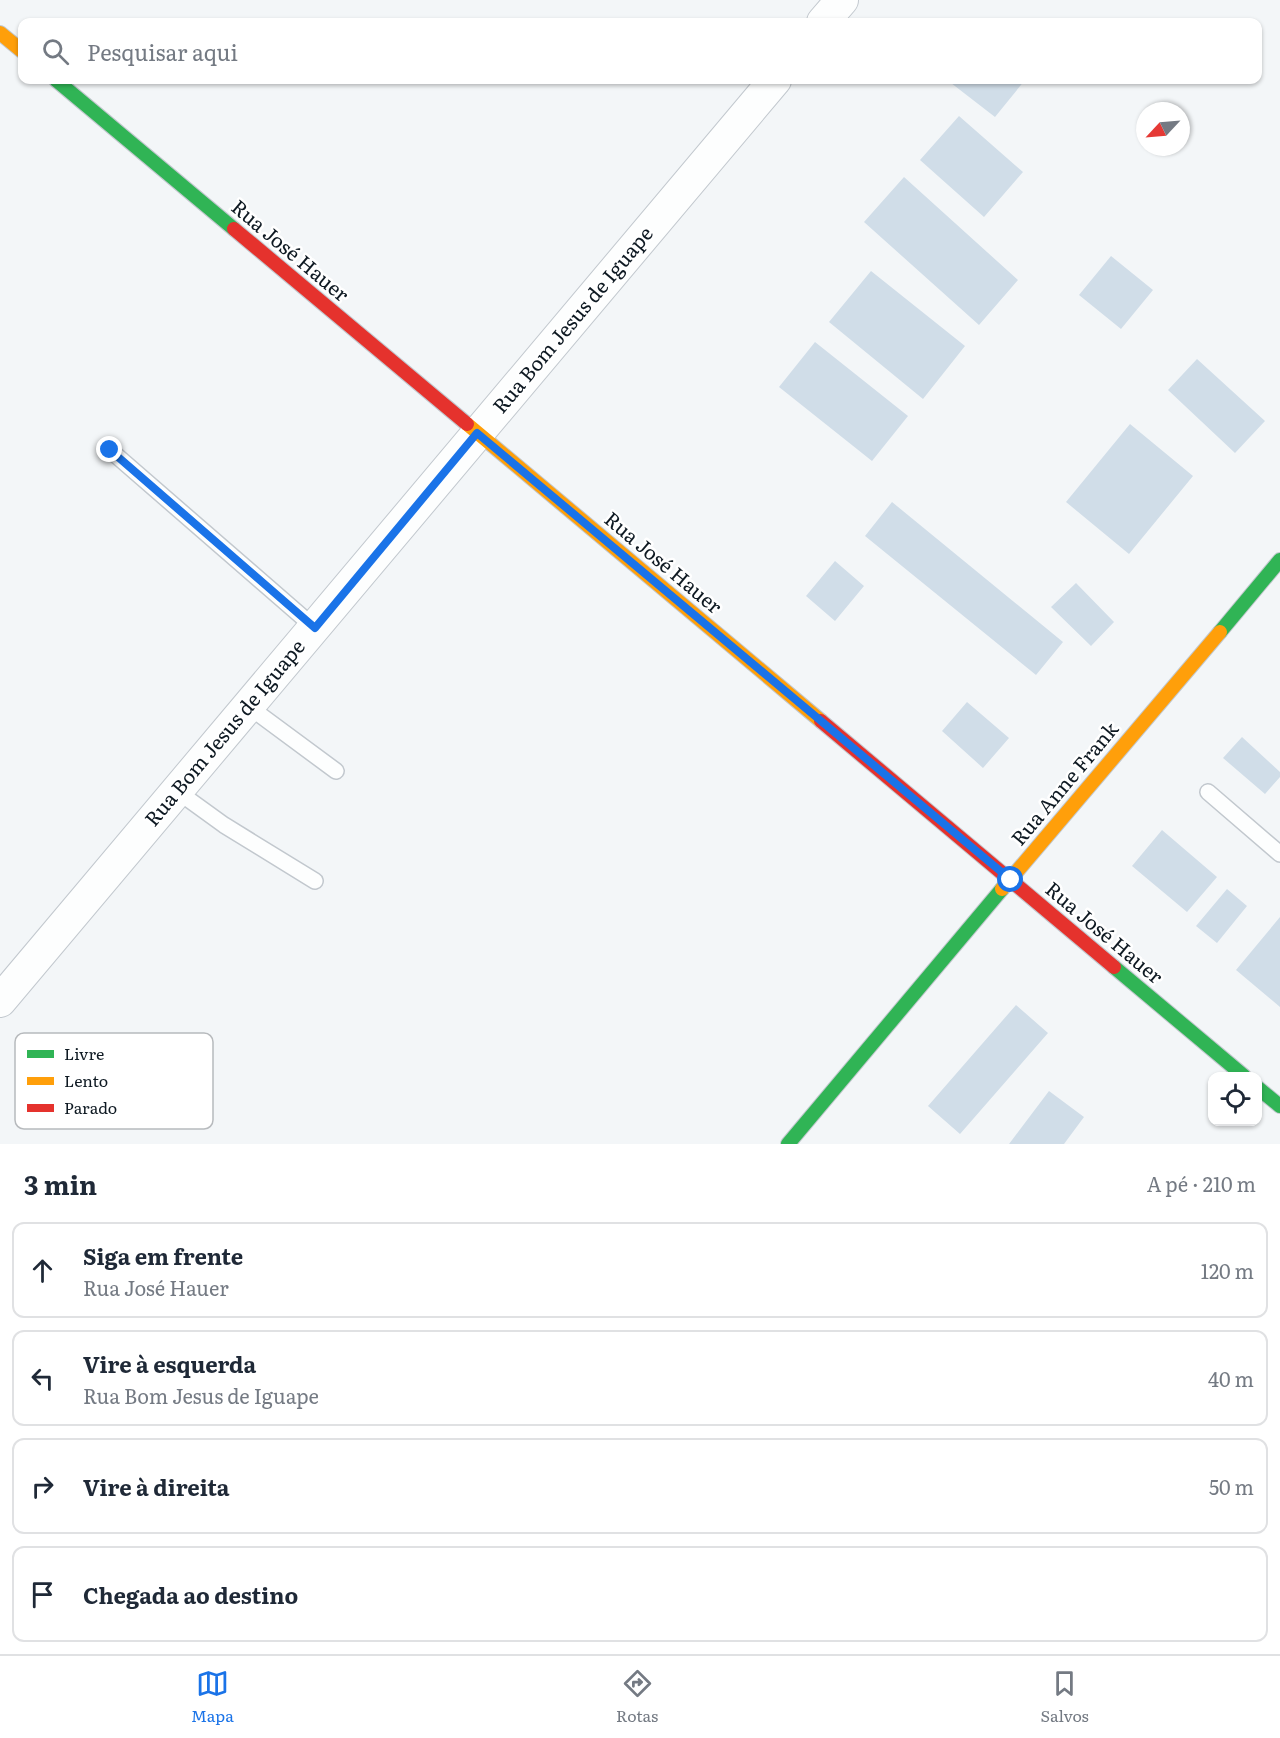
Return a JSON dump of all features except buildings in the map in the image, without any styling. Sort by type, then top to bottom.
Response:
[{"type":"main road","points":[[0,33],[18,48]]},
{"type":"main road","name":"Rua José Hauer","points":[[61,84],[1238,1072]]},
{"type":"main road","name":"Rua Anne Frank","points":[[788,1144],[1280,560]]},
{"type":"main road","points":[[1262,1092],[1280,1106]]},
{"type":"street","points":[[826,18],[842,0]]},
{"type":"street","name":"Rua Bom Jesus de Iguape","points":[[0,1001],[772,84]]},
{"type":"lane","points":[[110,450],[315,628]]},
{"type":"lane","points":[[248,706],[336,771]]},
{"type":"lane","points":[[177,790],[224,825],[315,881]]},
{"type":"lane","points":[[1208,792],[1280,854]]},
{"type":"traffic: fast","points":[[61,84],[234,229]]},
{"type":"traffic: fast","points":[[1220,632],[1280,560]]},
{"type":"traffic: fast","points":[[788,1144],[1002,889]]},
{"type":"traffic: fast","points":[[1114,967],[1239,1072]]},
{"type":"traffic: fast","points":[[1262,1091],[1280,1106]]},
{"type":"traffic: slow","points":[[0,33],[18,48]]},
{"type":"traffic: slow","points":[[467,424],[821,721]]},
{"type":"traffic: slow","points":[[1002,889],[1220,632]]},
{"type":"traffic: jam","points":[[234,229],[467,424]]},
{"type":"traffic: jam","points":[[821,721],[1114,967]]},
{"type":"route","points":[[110,450],[315,628],[477,433],[1011,880]]}]
